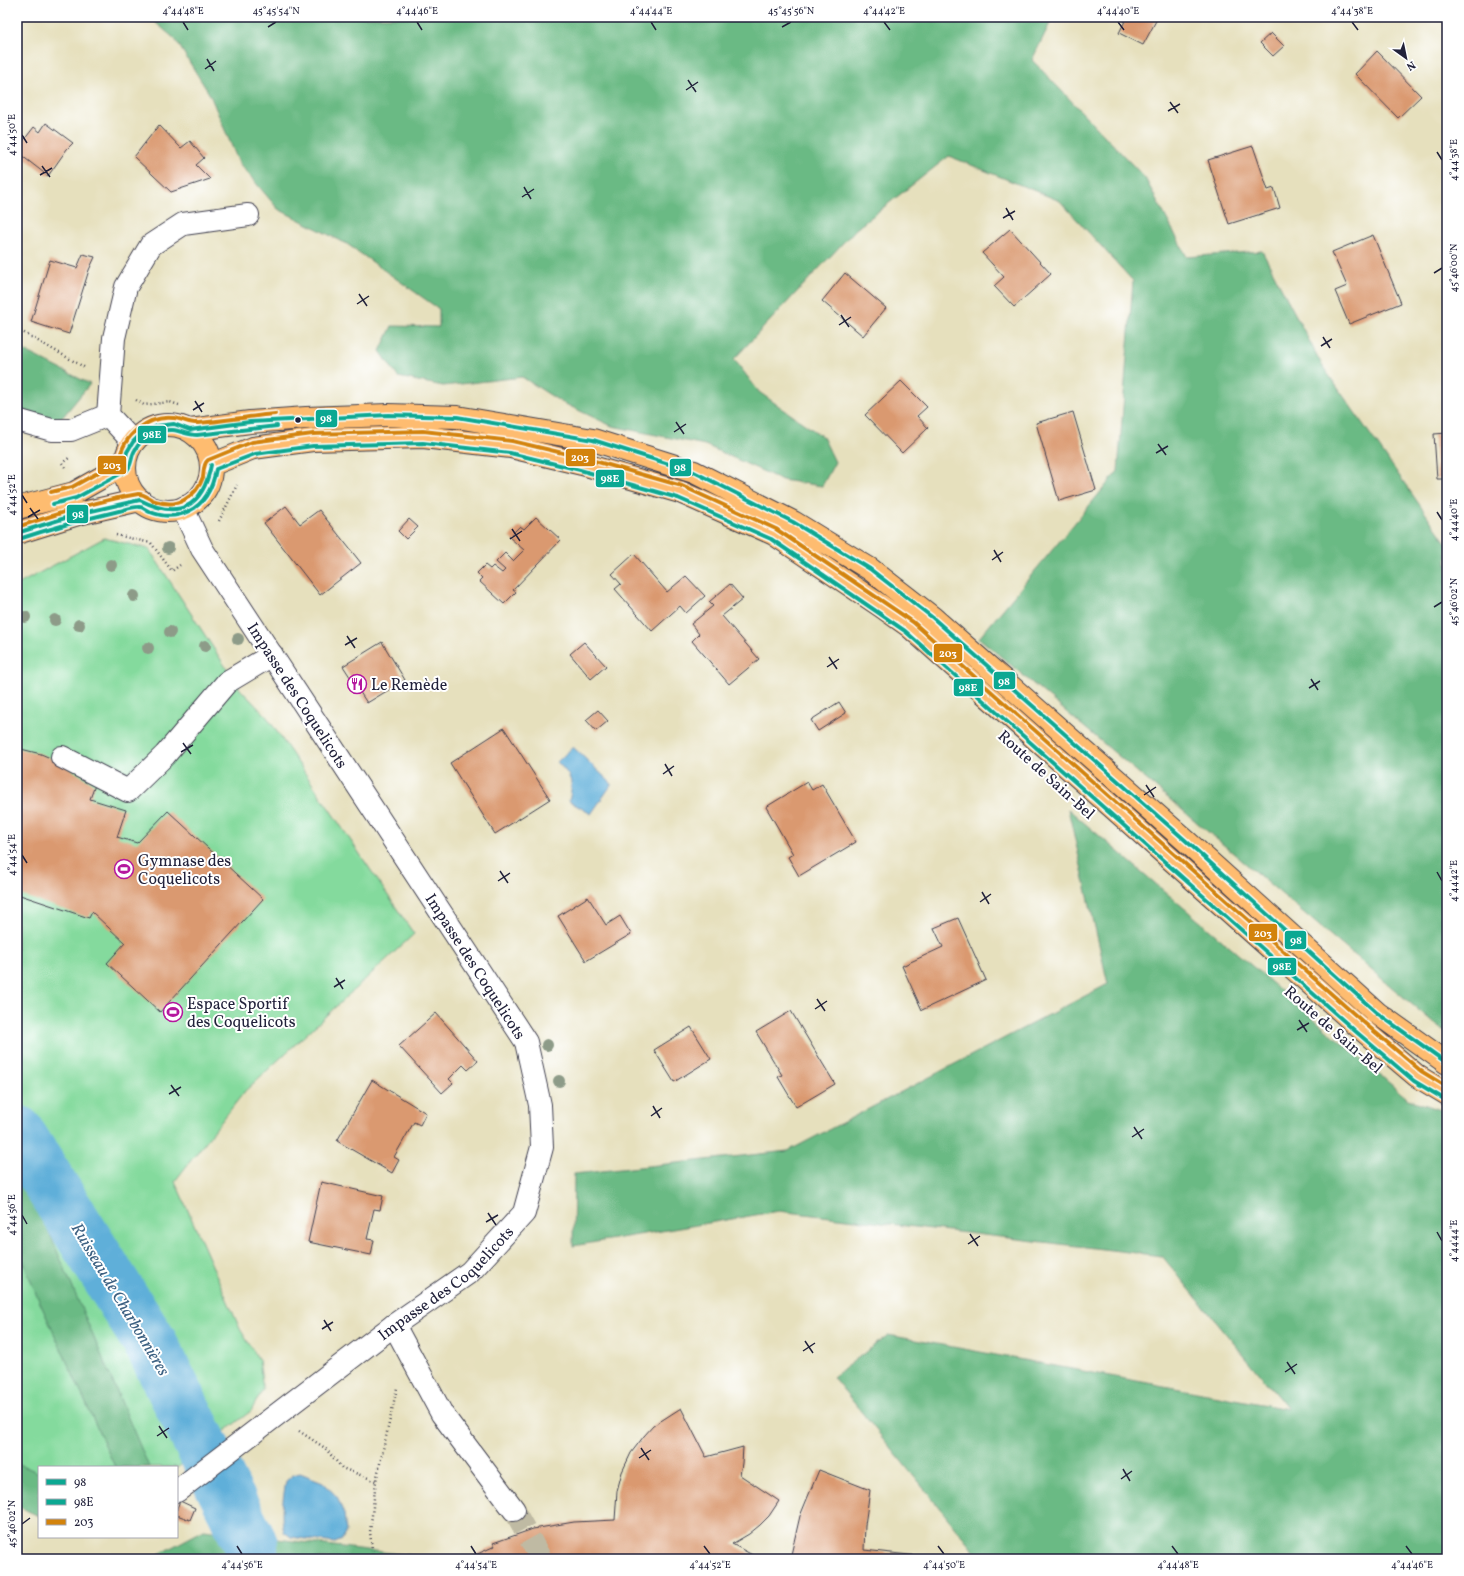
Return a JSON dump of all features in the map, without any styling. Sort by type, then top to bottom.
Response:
[{"type":"main road","points":[[190,430],[250,422],[388,414],[457,417],[593,440],[694,472],[793,522],[870,569],[933,618],[1185,840],[1377,1013],[1447,1063]]},
{"type":"main road","points":[[174,424],[190,430],[200,439],[207,451],[211,465],[207,485],[201,494],[185,507],[174,510],[161,510],[150,507],[140,500],[128,485],[124,465],[127,452],[133,442],[142,433],[157,426],[174,424]]},
{"type":"main road","name":"Route de Sain-Bel","points":[[211,465],[253,448],[313,440],[423,437],[512,447],[582,464],[680,492],[774,534],[909,626],[1358,1026],[1417,1076],[1447,1094]]},
{"type":"main road","points":[[17,508],[74,493],[124,465]]},
{"type":"main road","points":[[17,533],[78,514],[140,500]]},
{"type":"street","points":[[133,442],[108,416],[114,338],[126,287],[151,245],[183,224],[248,215]]},
{"type":"street","points":[[17,420],[52,430],[71,430],[108,416]]},
{"type":"street","name":"Impasse des Coquelicots","points":[[178,1490],[394,1325],[470,1272],[524,1213],[542,1147],[540,1106],[526,1042],[202,549],[185,507]]},
{"type":"street","points":[[62,756],[128,791],[165,755],[228,682],[272,655]]},
{"type":"street","points":[[394,1325],[442,1414],[514,1510]]},
{"type":"path","points":[[17,329],[111,382]]},
{"type":"path","points":[[219,522],[238,483]]},
{"type":"path","points":[[109,533],[151,543],[172,571],[183,563]]},
{"type":"path","points":[[374,1559],[370,1532],[376,1480],[394,1398]]},
{"type":"path","points":[[304,1435],[325,1448],[342,1468],[376,1480]]},
{"type":"green space","points":[[149,17],[1053,17],[1032,60],[1145,178],[1187,257],[1262,251],[1323,367],[1447,544],[1447,1034],[979,638],[1118,471],[1133,281],[1060,201],[949,156],[856,229],[734,359],[759,392],[823,437],[835,462],[822,486],[782,480],[705,445],[612,426],[561,402],[522,377],[443,386],[398,377],[380,351],[392,326],[439,327],[439,309],[347,244],[278,209],[239,163],[210,95],[175,39]]},
{"type":"green space","points":[[17,347],[90,384],[52,430],[17,420]]},
{"type":"green space","name":"Espace Sportif des Coquelicots","points":[[104,538],[149,549],[240,689],[267,717],[414,934],[245,1091],[175,1181],[240,1329],[259,1360],[263,1389],[251,1411],[178,1467],[178,1466],[38,1466],[38,1490],[17,1479],[17,585]]},
{"type":"green space","points":[[1068,809],[1408,1099],[1447,1112],[1447,1559],[981,1559],[833,1377],[888,1335],[1288,1409],[1162,1256],[779,1211],[573,1246],[574,1174],[788,1151],[1108,984]]},
{"type":"green space","points":[[17,1106],[33,1117],[26,1178],[149,1466],[115,1466],[36,1294],[17,1246]]},
{"type":"green space","points":[[17,1463],[38,1473],[38,1516],[17,1506]]},
{"type":"green space","points":[[204,1530],[431,1559],[169,1559],[159,1554]]},
{"type":"water","points":[[573,747],[612,784],[591,814],[569,801],[571,788],[570,779],[557,762]]},
{"type":"water","points":[[300,1473],[323,1482],[337,1497],[344,1514],[346,1531],[342,1540],[335,1543],[291,1537],[284,1532],[282,1513],[286,1481],[293,1475]]},
{"type":"building","points":[[1118,17],[1158,17],[1143,45],[1119,33],[1125,21]]},
{"type":"building","points":[[1271,33],[1284,46],[1273,56],[1260,43]]},
{"type":"building","points":[[1377,51],[1421,96],[1398,118],[1355,74]]},
{"type":"building","points":[[46,123],[73,143],[48,176],[17,152],[17,149],[34,127],[40,132]]},
{"type":"building","points":[[159,125],[181,148],[190,141],[204,158],[196,165],[210,179],[171,192],[134,157]]},
{"type":"building","points":[[1253,146],[1268,190],[1274,188],[1280,208],[1229,224],[1208,160]]},
{"type":"building","points":[[1010,229],[1051,274],[1014,307],[994,286],[1004,277],[982,253]]},
{"type":"building","points":[[1373,235],[1401,303],[1349,324],[1335,291],[1347,286],[1332,252]]},
{"type":"building","points":[[83,254],[95,257],[89,270],[69,334],[31,322],[50,260],[77,268]]},
{"type":"building","points":[[845,273],[886,308],[863,336],[822,301]]},
{"type":"building","points":[[901,381],[927,407],[917,416],[928,428],[902,453],[865,415]]},
{"type":"building","points":[[1073,412],[1096,490],[1059,501],[1036,423]]},
{"type":"building","points":[[1447,433],[1447,479],[1437,479],[1434,434]]},
{"type":"building","points":[[286,506],[300,524],[319,510],[361,563],[320,595],[264,523]]},
{"type":"building","points":[[536,517],[561,540],[513,590],[516,592],[504,604],[479,581],[482,578],[477,573],[485,565],[490,569],[493,566],[502,573],[505,570],[496,562],[505,553],[513,561],[524,550],[509,537],[520,526],[524,529]]},
{"type":"building","points":[[409,519],[418,527],[406,539],[398,531]]},
{"type":"building","points":[[634,554],[667,592],[686,576],[705,596],[686,613],[680,606],[652,631],[615,589],[621,584],[612,574]]},
{"type":"building","points":[[730,584],[743,599],[722,616],[759,659],[729,684],[692,641],[699,634],[691,624],[713,606],[709,602]]},
{"type":"building","points":[[382,642],[405,680],[367,703],[343,666]]},
{"type":"building","points":[[584,642],[606,666],[591,679],[570,654]]},
{"type":"building","points":[[839,702],[846,713],[818,731],[811,720]]},
{"type":"building","points":[[598,710],[608,721],[596,731],[586,720]]},
{"type":"building","points":[[504,728],[550,799],[495,834],[450,763]]},
{"type":"building","name":"Gymnase des Coquelicots","points":[[17,748],[41,754],[60,762],[95,785],[90,799],[126,810],[117,837],[137,843],[168,811],[263,899],[160,1012],[107,963],[125,943],[92,912],[89,918],[17,894]]},
{"type":"building","points":[[807,782],[812,790],[822,784],[856,842],[799,876],[788,857],[793,854],[766,807]]},
{"type":"building","points":[[588,897],[606,925],[620,916],[631,934],[586,961],[558,916]]},
{"type":"building","points":[[958,918],[986,980],[922,1010],[902,966],[943,947],[934,928]]},
{"type":"building","points":[[791,1011],[835,1084],[796,1107],[778,1077],[782,1075],[756,1032]]},
{"type":"building","points":[[436,1013],[478,1061],[468,1070],[463,1065],[449,1079],[453,1083],[442,1093],[399,1046]]},
{"type":"building","points":[[691,1027],[711,1059],[674,1082],[654,1050]]},
{"type":"building","points":[[372,1080],[426,1113],[420,1125],[414,1122],[394,1157],[399,1160],[392,1173],[337,1141]]},
{"type":"building","points":[[321,1182],[383,1196],[380,1210],[374,1209],[367,1239],[374,1240],[371,1255],[308,1242]]},
{"type":"building","points":[[681,1408],[706,1457],[743,1447],[740,1475],[779,1501],[769,1516],[760,1525],[749,1534],[732,1544],[760,1559],[475,1559],[473,1556],[495,1546],[493,1543],[533,1529],[574,1522],[615,1520],[617,1491],[622,1472],[631,1453],[653,1426]]},
{"type":"building","points":[[819,1470],[870,1490],[865,1525],[864,1550],[928,1557],[928,1559],[790,1559],[800,1516]]},
{"type":"building","points":[[180,1501],[195,1508],[190,1520],[178,1515],[178,1506]]},
{"type":"waterway","name":"Ruisseau de Charbonnières","points":[[17,1132],[151,1344],[251,1544],[251,1559]]},
{"type":"tunnel","points":[[514,1510],[541,1559]]},
{"type":"transit line","name":"203","points":[[51,492],[72,487],[119,461],[121,452],[131,435],[146,423],[164,418],[174,418],[199,423],[275,414]]},
{"type":"transit line","name":"98","points":[[124,465],[127,452],[133,442],[142,433],[157,426],[174,424],[190,430],[250,422],[388,415],[457,417],[593,440],[694,472],[793,522],[870,569],[933,618],[1185,840],[1377,1013],[1447,1063]]},
{"type":"transit line","name":"98E","points":[[53,504],[76,498],[127,470],[138,445],[156,432],[173,430],[197,435],[277,426]]},
{"type":"transit line","name":"203","points":[[17,527],[92,504],[138,494],[142,494],[162,503],[170,504],[181,502],[190,496],[200,484],[203,477],[204,466],[208,460],[252,442],[313,434],[423,431],[512,441],[584,458],[682,486],[776,529],[913,622],[1362,1021],[1421,1071],[1447,1087]]},
{"type":"transit line","name":"98E","points":[[19,539],[94,517],[135,507],[141,507],[160,515],[175,515],[184,513],[195,508],[204,499],[211,488],[216,469],[255,454],[313,446],[423,443],[510,453],[580,470],[678,498],[771,539],[905,631],[1354,1030],[1414,1081],[1444,1099]]},
{"type":"transit line","name":"98","points":[[140,500],[166,509],[177,509],[187,506],[195,500],[202,491],[211,465]]},
{"type":"transit line","name":"98","points":[[17,533],[78,514],[140,500]]},
{"type":"place","name":"Le Remède","points":[[357,684]]},
{"type":"place","name":"Gymnase des Coquelicots","points":[[124,869]]},
{"type":"place","name":"Espace Sportif des Coquelicots","points":[[173,1012]]}]
